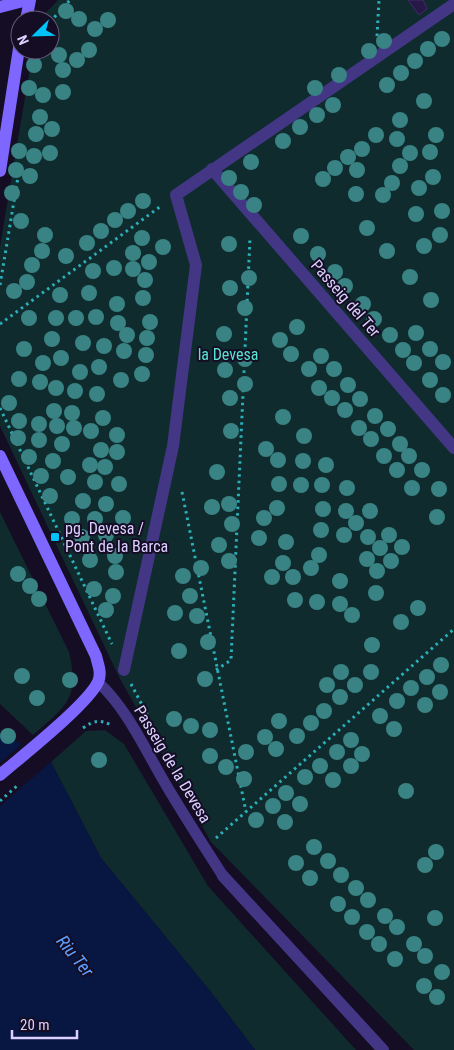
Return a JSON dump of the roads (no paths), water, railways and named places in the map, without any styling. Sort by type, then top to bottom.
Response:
[{"type":"main road","points":[[0,6],[28,0]]},
{"type":"main road","points":[[0,171],[17,60]]},
{"type":"main road","points":[[0,456],[96,656],[100,672],[98,682],[69,714],[0,775]]},
{"type":"street","points":[[124,670],[173,446],[196,265],[176,195],[454,4]]},
{"type":"street","name":"Passeig del Ter","points":[[212,169],[454,448]]},
{"type":"street","name":"Passeig de la Devesa","points":[[223,876],[383,1050]]},
{"type":"lane","name":"Passeig de la Devesa","points":[[98,682],[111,694],[223,876]]},
{"type":"water","name":"Riu Ter","points":[[0,732],[51,762],[101,858],[211,992],[255,1050],[0,1050]]},
{"type":"place","name":"pg. Devesa / Pont de la Barca","points":[[55,537]]},
{"type":"park label","name":"la Devesa","points":[[228,354]]}]
